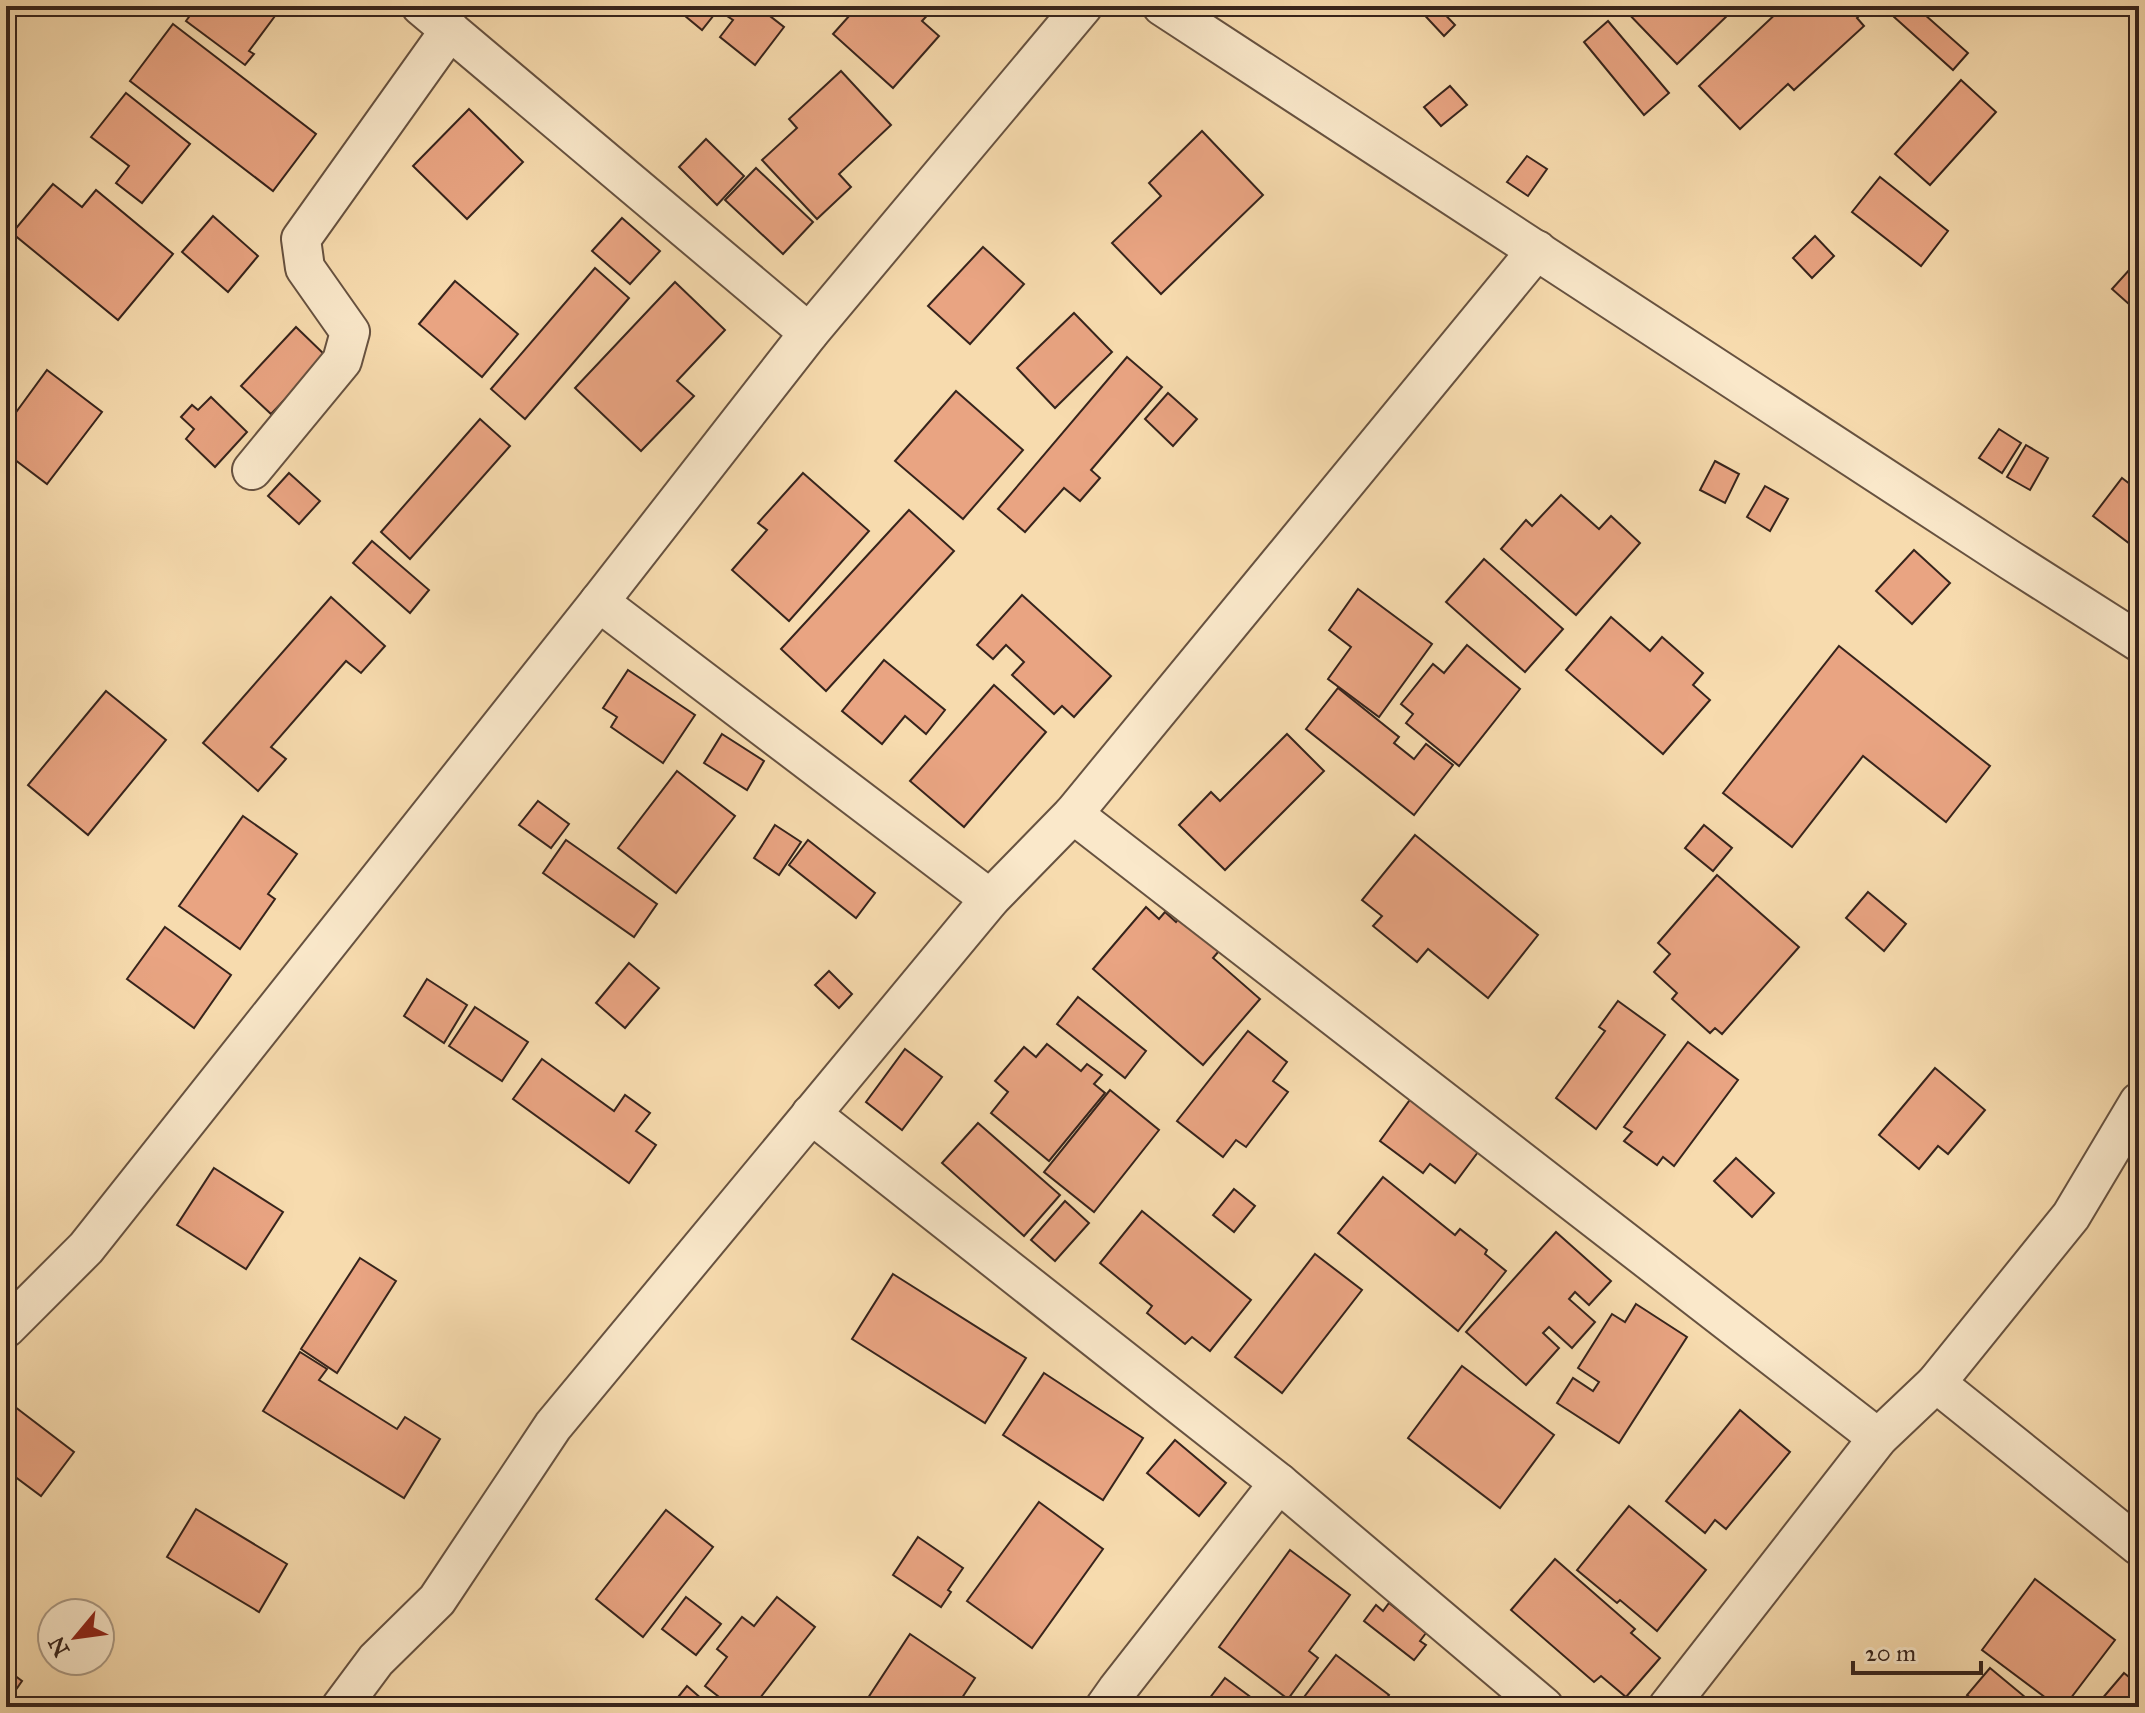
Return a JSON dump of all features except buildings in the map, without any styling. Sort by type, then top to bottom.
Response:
[{"type":"street","points":[[421,6],[809,333]]},
{"type":"street","points":[[6,1328],[86,1248],[809,333],[1083,6]]},
{"type":"street","points":[[1162,6],[2139,642]]},
{"type":"street","points":[[252,470],[342,361],[350,332],[305,268],[301,239],[450,30]]},
{"type":"street","points":[[341,1707],[376,1660],[437,1600],[553,1426],[990,899],[1073,814],[1537,250]]},
{"type":"street","points":[[599,602],[990,899]]},
{"type":"street","points":[[1073,814],[1878,1438]]},
{"type":"street","points":[[1668,1707],[1878,1438],[1936,1383],[2071,1216],[2139,1102]]},
{"type":"street","points":[[811,1114],[1279,1483],[1544,1707]]},
{"type":"street","points":[[1936,1383],[2139,1546]]},
{"type":"street","points":[[1105,1707],[1279,1483]]}]
